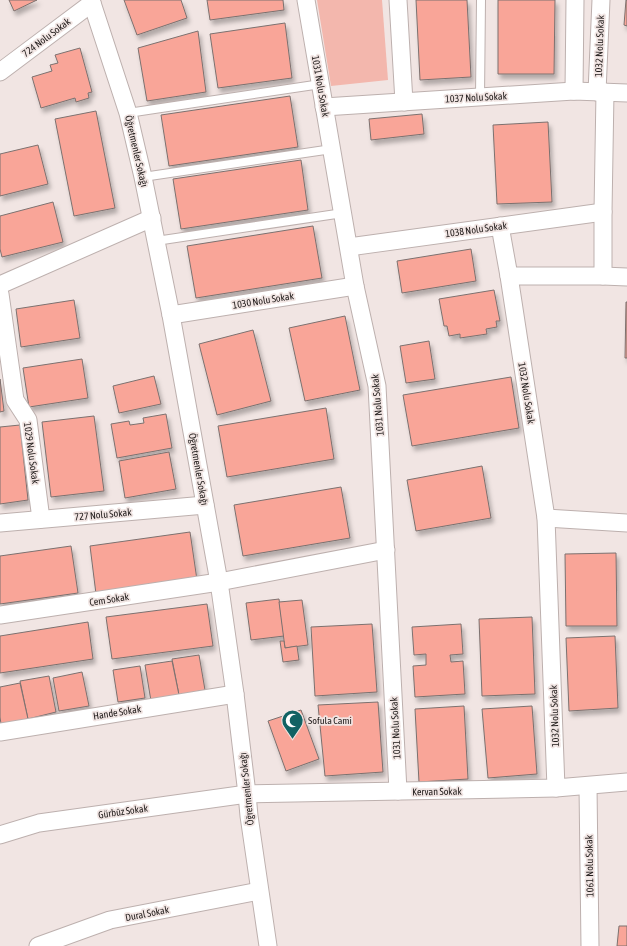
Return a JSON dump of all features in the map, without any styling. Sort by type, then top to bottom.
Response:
[{"type":"street","name":"1031 Nolu Sokak","points":[[306,0],[356,286],[377,386],[398,792]]},
{"type":"street","points":[[398,0],[404,102]]},
{"type":"street","points":[[574,91],[575,0]]},
{"type":"street","name":"1032 Nolu Sokak","points":[[601,0],[603,276]]},
{"type":"street","name":"724 Nolu Sokak","points":[[0,72],[91,1]]},
{"type":"street","name":"Öğretmenler Sokağı","points":[[91,1],[128,113],[152,218],[171,315],[219,582],[235,694],[259,891],[268,946]]},
{"type":"street","name":"1037 Nolu Sokak","points":[[324,107],[574,91],[627,93]]},
{"type":"street","name":"1038 Nolu Sokak","points":[[349,247],[602,212]]},
{"type":"street","points":[[0,285],[152,218]]},
{"type":"street","name":"1032 Nolu Sokak","points":[[500,226],[546,518],[556,788]]},
{"type":"street","points":[[509,276],[627,277]]},
{"type":"street","name":"1030 Nolu Sokak","points":[[171,315],[356,286]]},
{"type":"street","name":"1029 Nolu Sokak","points":[[0,294],[15,400],[28,420],[41,519]]},
{"type":"street","name":"727 Nolu Sokak","points":[[0,523],[206,504]]},
{"type":"street","points":[[546,518],[627,523]]},
{"type":"street","name":"Cem Sokak","points":[[0,615],[219,582],[386,550]]},
{"type":"street","name":"Hande Sokak","points":[[0,732],[235,694]]},
{"type":"street","name":"Kervan Sokak","points":[[247,794],[556,788],[627,782]]},
{"type":"street","name":"1061 Nolu Sokak","points":[[588,786],[590,946]]},
{"type":"street","name":"Gürbüz Sokak","points":[[0,834],[39,823],[247,794]]},
{"type":"street","name":"Dural Sokak","points":[[38,946],[110,920],[259,891]]},
{"type":"lane","points":[[480,97],[481,0]]},
{"type":"lane","points":[[128,113],[321,84]]},
{"type":"lane","points":[[143,176],[332,149]]},
{"type":"lane","points":[[156,241],[343,213]]},
{"type":"shaded area","points":[[317,0],[382,0],[388,80],[331,86]]},
{"type":"building","points":[[9,0],[37,0],[14,11]]},
{"type":"building","points":[[124,0],[181,0],[187,18],[137,35]]},
{"type":"building","points":[[207,0],[283,0],[284,10],[210,20]]},
{"type":"building","points":[[416,0],[467,0],[471,77],[420,80]]},
{"type":"building","points":[[498,0],[555,0],[554,74],[498,74]]},
{"type":"building","points":[[627,0],[627,26],[624,25]]},
{"type":"building","points":[[285,23],[292,78],[218,88],[210,34]]},
{"type":"building","points":[[198,31],[206,92],[147,101],[138,48]]},
{"type":"building","points":[[80,48],[92,92],[88,93],[89,98],[76,102],[75,98],[41,108],[32,77],[52,71],[50,65],[58,63],[55,55]]},
{"type":"building","points":[[290,96],[298,147],[169,166],[161,115]]},
{"type":"building","points":[[96,111],[115,208],[74,216],[55,119]]},
{"type":"building","points":[[422,114],[424,134],[371,140],[369,119]]},
{"type":"building","points":[[548,122],[552,202],[497,204],[493,125]]},
{"type":"building","points":[[38,145],[48,184],[0,196],[0,154]]},
{"type":"building","points":[[301,160],[308,210],[181,229],[173,179]]},
{"type":"building","points":[[53,202],[63,242],[2,257],[0,249],[0,216]]},
{"type":"building","points":[[313,226],[322,278],[196,298],[187,246]]},
{"type":"building","points":[[471,249],[476,281],[402,293],[397,261]]},
{"type":"building","points":[[494,290],[500,321],[496,321],[497,327],[486,329],[487,334],[460,338],[460,334],[449,336],[447,326],[444,326],[439,299]]},
{"type":"building","points":[[74,300],[80,338],[21,347],[16,309]]},
{"type":"building","points":[[626,302],[627,358],[625,358]]},
{"type":"building","points":[[345,316],[360,390],[305,401],[289,328]]},
{"type":"building","points":[[253,330],[271,401],[217,415],[199,344]]},
{"type":"building","points":[[429,341],[435,379],[406,383],[400,346]]},
{"type":"building","points":[[82,359],[88,398],[29,407],[23,368]]},
{"type":"building","points":[[154,376],[161,404],[119,413],[113,386]]},
{"type":"building","points":[[511,377],[519,428],[412,446],[403,395]]},
{"type":"building","points":[[0,379],[4,411],[0,412]]},
{"type":"building","points":[[326,408],[334,459],[227,477],[218,426]]},
{"type":"building","points":[[166,414],[172,448],[117,458],[111,424],[129,421],[130,425],[144,423],[143,418]]},
{"type":"building","points":[[94,416],[104,491],[51,497],[42,422]]},
{"type":"building","points":[[20,425],[28,500],[0,504],[0,427]]},
{"type":"building","points":[[169,452],[176,489],[125,498],[119,461]]},
{"type":"building","points":[[482,466],[491,518],[416,531],[407,480]]},
{"type":"building","points":[[341,487],[350,538],[243,556],[234,505]]},
{"type":"building","points":[[190,532],[197,580],[96,594],[90,546]]},
{"type":"building","points":[[71,546],[78,593],[0,604],[0,556]]},
{"type":"building","points":[[616,553],[617,626],[566,626],[565,554]]},
{"type":"building","points":[[279,599],[284,636],[251,640],[246,603]]},
{"type":"building","points":[[302,600],[308,645],[285,648],[279,602]]},
{"type":"building","points":[[207,604],[213,646],[112,659],[106,617]]},
{"type":"building","points":[[532,617],[535,694],[482,696],[479,619]]},
{"type":"building","points":[[88,622],[93,659],[0,673],[0,636]]},
{"type":"building","points":[[372,624],[377,692],[315,696],[311,627]]},
{"type":"building","points":[[461,624],[463,654],[450,655],[451,662],[463,661],[465,694],[415,697],[413,666],[426,665],[426,654],[414,655],[412,627]]},
{"type":"building","points":[[615,636],[618,708],[569,711],[566,638]]},
{"type":"building","points":[[280,641],[284,641],[285,648],[297,646],[299,660],[283,662]]},
{"type":"building","points":[[199,655],[205,690],[179,695],[172,659]]},
{"type":"building","points":[[172,661],[179,695],[151,701],[145,665]]},
{"type":"building","points":[[140,666],[145,698],[118,702],[113,670]]},
{"type":"building","points":[[82,672],[89,706],[59,711],[53,678]]},
{"type":"building","points":[[49,676],[56,712],[28,719],[20,681]]},
{"type":"building","points":[[20,683],[28,719],[1,724],[0,687]]},
{"type":"building","points":[[378,702],[383,772],[325,776],[318,705]]},
{"type":"building","points":[[464,706],[468,779],[419,782],[415,709]]},
{"type":"building","points":[[532,706],[537,774],[488,778],[482,709]]},
{"type":"building","name":"Sofula Cami","points":[[301,710],[319,759],[286,771],[268,721]]},
{"type":"building","points":[[619,926],[627,926],[627,946],[617,946]]},
{"type":"place","name":"Sofula Cami","points":[[293,740]]}]
